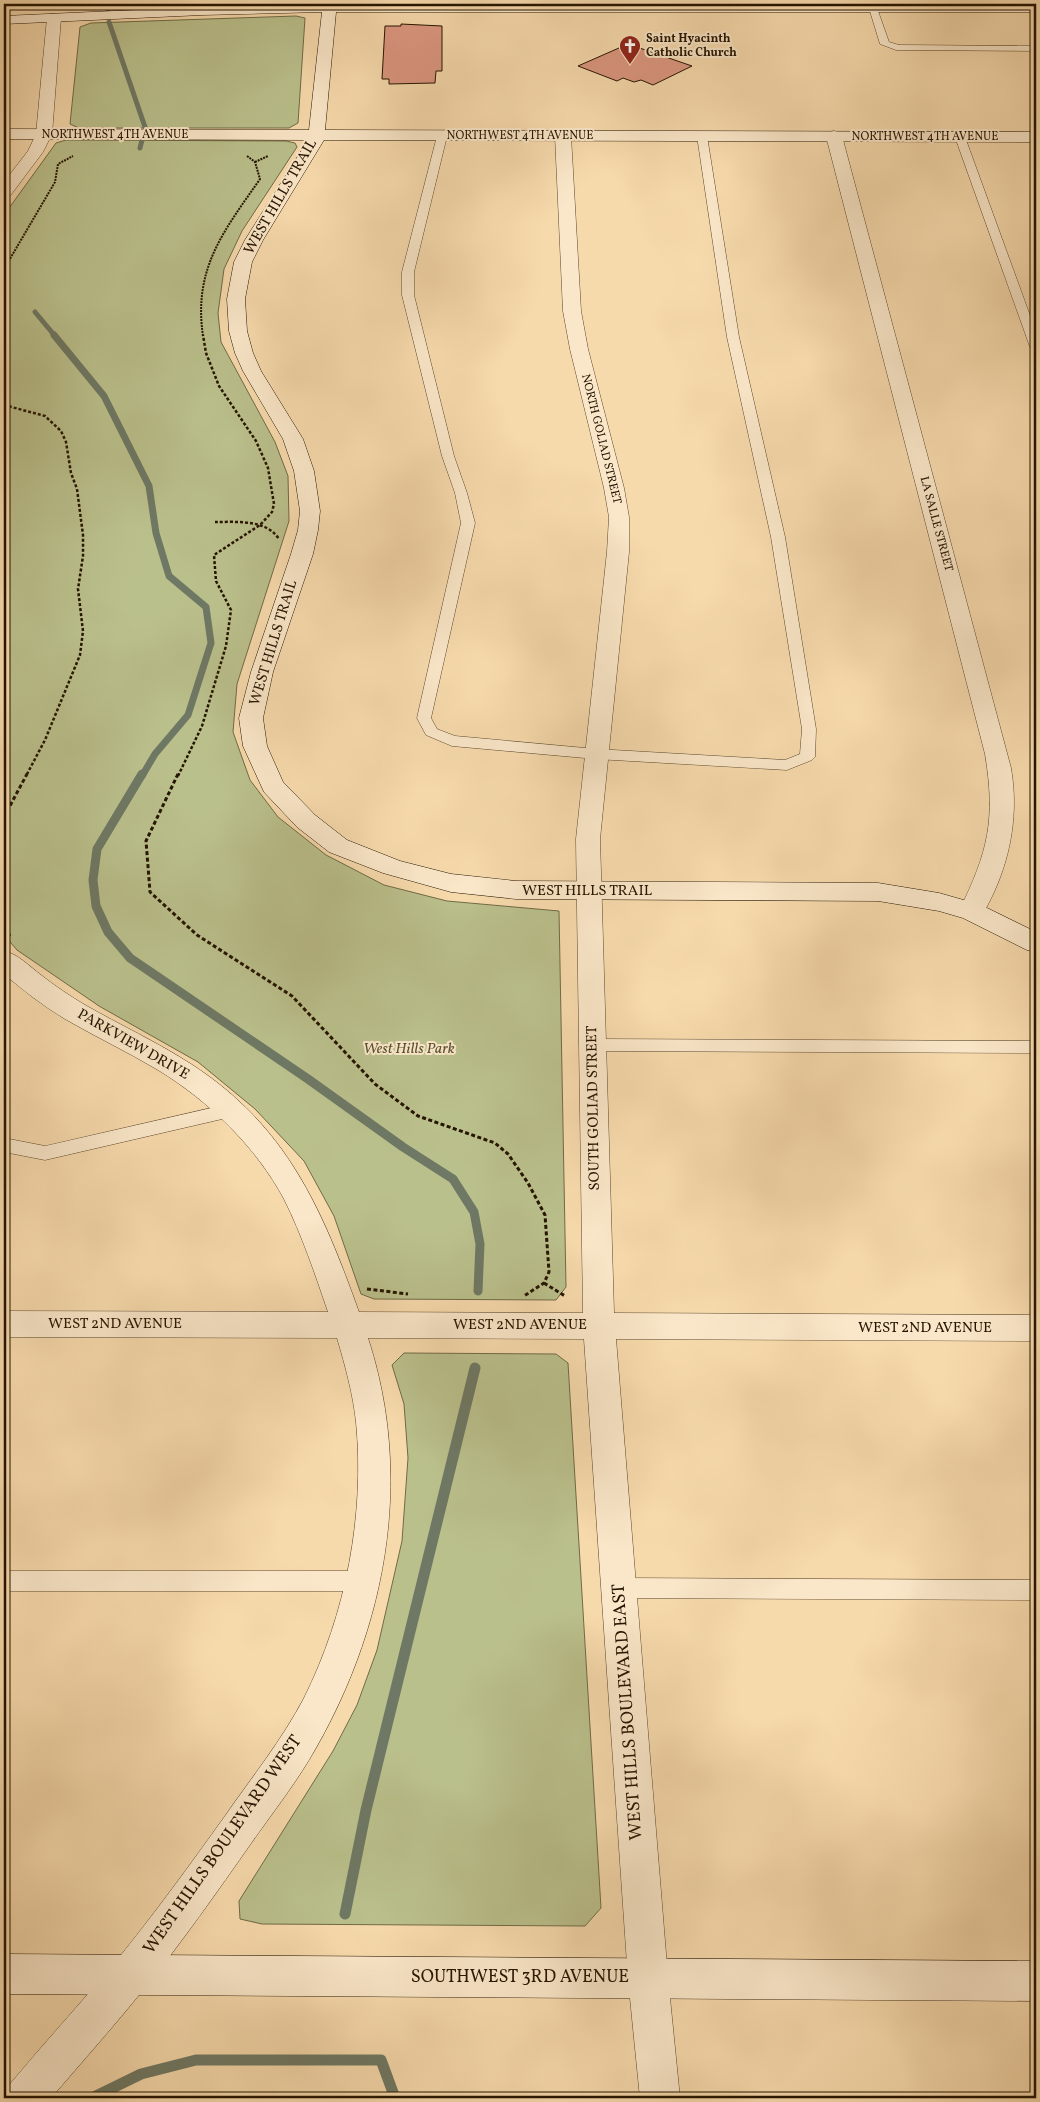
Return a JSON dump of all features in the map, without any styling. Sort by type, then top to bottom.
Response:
[{"type":"highway","points":[[991,4],[1036,7]]},
{"type":"street","points":[[4,20],[330,6],[1036,7]]},
{"type":"street","name":"WEST HILLS TRAIL","points":[[330,6],[316,143],[254,240],[243,262],[236,299],[238,331],[244,353],[252,371],[293,439],[304,471],[310,511],[308,530],[302,554],[262,672],[251,718],[255,746],[273,786],[306,821],[338,846],[392,867],[451,883],[516,890],[588,892],[869,892],[912,896],[972,911],[1036,943]]},
{"type":"street","points":[[4,193],[34,152],[44,134],[54,18]]},
{"type":"street","name":"NORTHWEST 4TH AVENUE","points":[[4,134],[1036,137]]},
{"type":"street","name":"NORTH GOLIAD STREET","points":[[563,136],[572,311],[579,349],[614,488],[619,517],[618,552],[588,839],[588,892]]},
{"type":"street","name":"LA SALLE STREET","points":[[834,136],[997,754],[1003,807],[1001,830],[995,856],[972,911]]},
{"type":"street","name":"SOUTH GOLIAD STREET","points":[[588,892],[599,1325]]},
{"type":"street","name":"PARKVIEW DRIVE","points":[[10,951],[25,978],[84,1017],[160,1058],[196,1082],[259,1140],[283,1171],[301,1205],[324,1258],[348,1325]]},
{"type":"street","name":"WEST 2ND AVENUE","points":[[4,1324],[1036,1328]]},
{"type":"street","name":"WEST HILLS BOULEVARD WEST","points":[[24,2098],[130,1975],[217,1860],[296,1747],[324,1694],[341,1652],[362,1581],[371,1530],[375,1488],[372,1419],[357,1352],[348,1325]]},
{"type":"street","name":"WEST HILLS BOULEVARD EAST","points":[[599,1325],[648,1978],[660,2098]]},
{"type":"street","name":"SOUTHWEST 3RD AVENUE","points":[[4,1974],[1036,1981]]},
{"type":"lane","points":[[873,8],[885,44],[899,48],[1036,50]]},
{"type":"lane","points":[[442,136],[408,272],[408,295],[448,456],[461,493],[468,523],[424,718],[431,732],[452,741],[596,754],[787,765],[807,757],[808,729],[778,537],[733,337],[702,136]]},
{"type":"lane","points":[[960,137],[1036,347]]},
{"type":"lane","points":[[593,1045],[1036,1047]]},
{"type":"lane","points":[[4,1145],[45,1153],[229,1111]]},
{"type":"lane","points":[[4,1581],[362,1581]]},
{"type":"lane","points":[[619,1588],[1036,1590]]},
{"type":"path","points":[[240,153],[250,157],[255,162],[260,179],[220,236],[205,275],[201,312],[202,328],[206,353],[219,386],[256,441],[268,468],[274,504],[272,512],[260,525],[243,534],[214,555],[216,581],[231,610],[226,646],[202,726],[146,841],[150,892],[197,934],[292,996],[375,1084],[418,1116],[495,1142],[508,1154],[528,1183],[545,1215],[549,1272],[544,1283],[523,1297]]},
{"type":"path","points":[[4,269],[55,182],[58,164],[78,154]]},
{"type":"path","points":[[4,406],[29,410],[51,420],[57,425],[68,444],[70,472],[77,488],[83,560],[78,591],[83,628],[83,642],[80,655],[45,740],[4,817]]},
{"type":"path","points":[[215,522],[260,525],[278,535],[279,545]]},
{"type":"path","points":[[4,929],[10,951]]},
{"type":"path","points":[[544,1283],[570,1298]]},
{"type":"path","points":[[365,1285],[368,1290],[414,1295]]},
{"type":"green space","points":[[296,16],[305,18],[298,123],[289,128],[79,128],[70,124],[80,27],[91,23]]},
{"type":"green space","name":"West Hills Park","points":[[66,140],[286,141],[295,143],[297,147],[242,231],[224,269],[218,313],[221,342],[275,442],[288,476],[289,521],[237,684],[233,732],[250,780],[278,817],[326,855],[384,885],[447,901],[559,911],[566,1287],[556,1300],[374,1299],[361,1294],[334,1216],[304,1161],[255,1109],[198,1062],[99,1006],[17,950],[4,935],[4,215],[56,143]]},
{"type":"green space","points":[[404,1353],[556,1354],[568,1363],[601,1908],[585,1926],[262,1924],[240,1919],[239,1901],[333,1751],[357,1705],[377,1650],[402,1541],[408,1458],[404,1404],[392,1365]]},
{"type":"building","points":[[401,24],[442,26],[442,71],[436,71],[435,83],[389,84],[389,79],[382,79],[385,26],[401,26]]},
{"type":"building","points":[[628,44],[692,66],[653,85],[641,80],[634,82],[623,78],[617,81],[578,66]]},
{"type":"waterway","points":[[109,22],[146,130]]},
{"type":"waterway","points":[[140,148],[142,140]]},
{"type":"waterway","points":[[35,312],[55,336]]},
{"type":"waterway","points":[[54,335],[104,396],[149,486],[156,533],[169,576],[206,607],[211,643],[188,715],[155,754],[142,776]]},
{"type":"waterway","points":[[142,774],[97,849],[93,880],[96,906],[108,932],[130,958],[308,1079],[403,1147],[453,1179],[474,1212],[480,1244],[478,1291]]},
{"type":"waterway","points":[[345,1914],[366,1810],[475,1368]]},
{"type":"waterway","points":[[92,2098],[141,2074],[196,2060],[381,2060],[395,2098]]},
{"type":"place","name":"Saint Hyacinth Catholic Church","points":[[630,65]]}]
